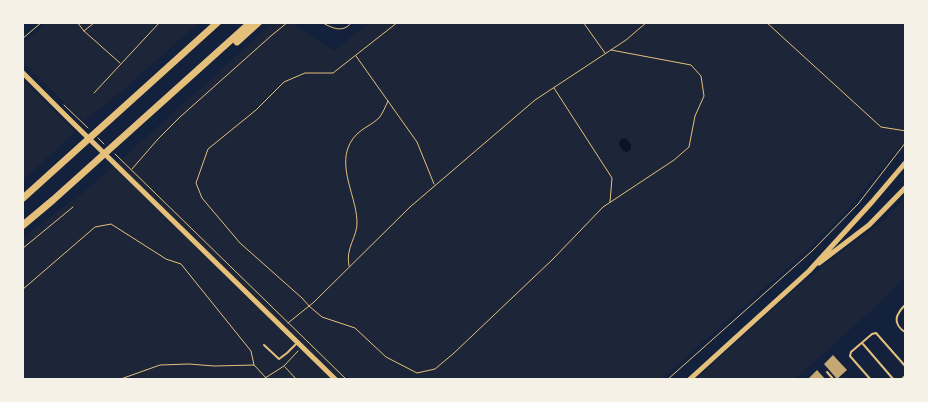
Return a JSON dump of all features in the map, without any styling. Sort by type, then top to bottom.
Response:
[{"type":"highway","points":[[22,199],[218,22]]},
{"type":"highway","points":[[22,226],[251,22]]},
{"type":"highway","points":[[219,52],[227,50],[259,22]]},
{"type":"main road","points":[[22,72],[336,380]]},
{"type":"main road","points":[[809,271],[906,162]]},
{"type":"main road","points":[[690,380],[809,271],[869,225],[906,187]]},
{"type":"lane","points":[[906,304],[898,312],[896,319],[901,330],[906,333]]},
{"type":"lane","points":[[871,380],[850,356],[851,352],[872,334],[876,333],[906,367]]},
{"type":"lane","points":[[862,343],[894,380]]},
{"type":"lane","points":[[264,345],[279,359],[299,344]]},
{"type":"lane","points":[[827,372],[834,380]]},
{"type":"lane","points":[[901,380],[906,375]]},
{"type":"path","points":[[22,39],[42,22]]},
{"type":"path","points":[[77,22],[84,32],[121,64]]},
{"type":"path","points":[[84,32],[95,22]]},
{"type":"path","points":[[94,92],[160,22]]},
{"type":"path","points":[[131,170],[158,138],[180,117],[272,34],[288,22]]},
{"type":"path","points":[[321,22],[341,30],[349,27],[352,22]]},
{"type":"path","points":[[398,22],[333,73],[305,73],[284,82],[256,110],[208,149],[196,183],[202,198],[240,243],[322,318],[355,328],[386,357],[417,373],[436,369],[552,260],[603,207],[674,160],[689,147],[695,116],[704,96],[701,76],[691,65],[611,50]]},
{"type":"path","points":[[584,22],[606,54]]},
{"type":"path","points":[[283,327],[309,306],[410,207],[535,100],[606,54],[647,22]]},
{"type":"path","points":[[766,22],[881,127],[906,131]]},
{"type":"path","points":[[356,56],[417,142],[435,185]]},
{"type":"path","points":[[554,88],[612,178],[610,202]]},
{"type":"path","points":[[349,267],[347,257],[357,224],[356,213],[348,186],[345,162],[348,146],[356,134],[379,118],[388,101]]},
{"type":"path","points":[[65,106],[110,147],[131,170],[347,380]]},
{"type":"path","points":[[666,380],[812,251],[858,204],[906,142]]},
{"type":"path","points":[[22,249],[73,207]]},
{"type":"path","points":[[22,290],[95,228],[112,224],[166,259],[181,264],[251,351],[254,365],[267,378]]},
{"type":"path","points":[[262,380],[284,366],[296,354],[299,344]]},
{"type":"path","points":[[118,380],[160,365],[254,365]]},
{"type":"path","points":[[284,366],[297,380]]},
{"type":"shaded area","points":[[47,23],[198,23],[122,91],[84,121],[23,63],[22,44]]},
{"type":"shaded area","points":[[273,23],[291,23],[334,51],[369,23],[905,23],[905,141],[841,217],[804,253],[661,379],[23,380],[23,238],[93,185]]},
{"type":"shaded area","points":[[23,80],[75,132],[22,180]]},
{"type":"shaded area","points":[[624,138],[631,145],[631,149],[627,152],[622,149],[619,143]]},
{"type":"shaded area","points":[[905,198],[905,276],[886,297],[795,379],[696,379],[793,291],[882,222]]},
{"type":"building","points":[[833,355],[847,370],[837,379],[824,364]]},
{"type":"building","points":[[817,370],[826,380],[807,380]]}]
